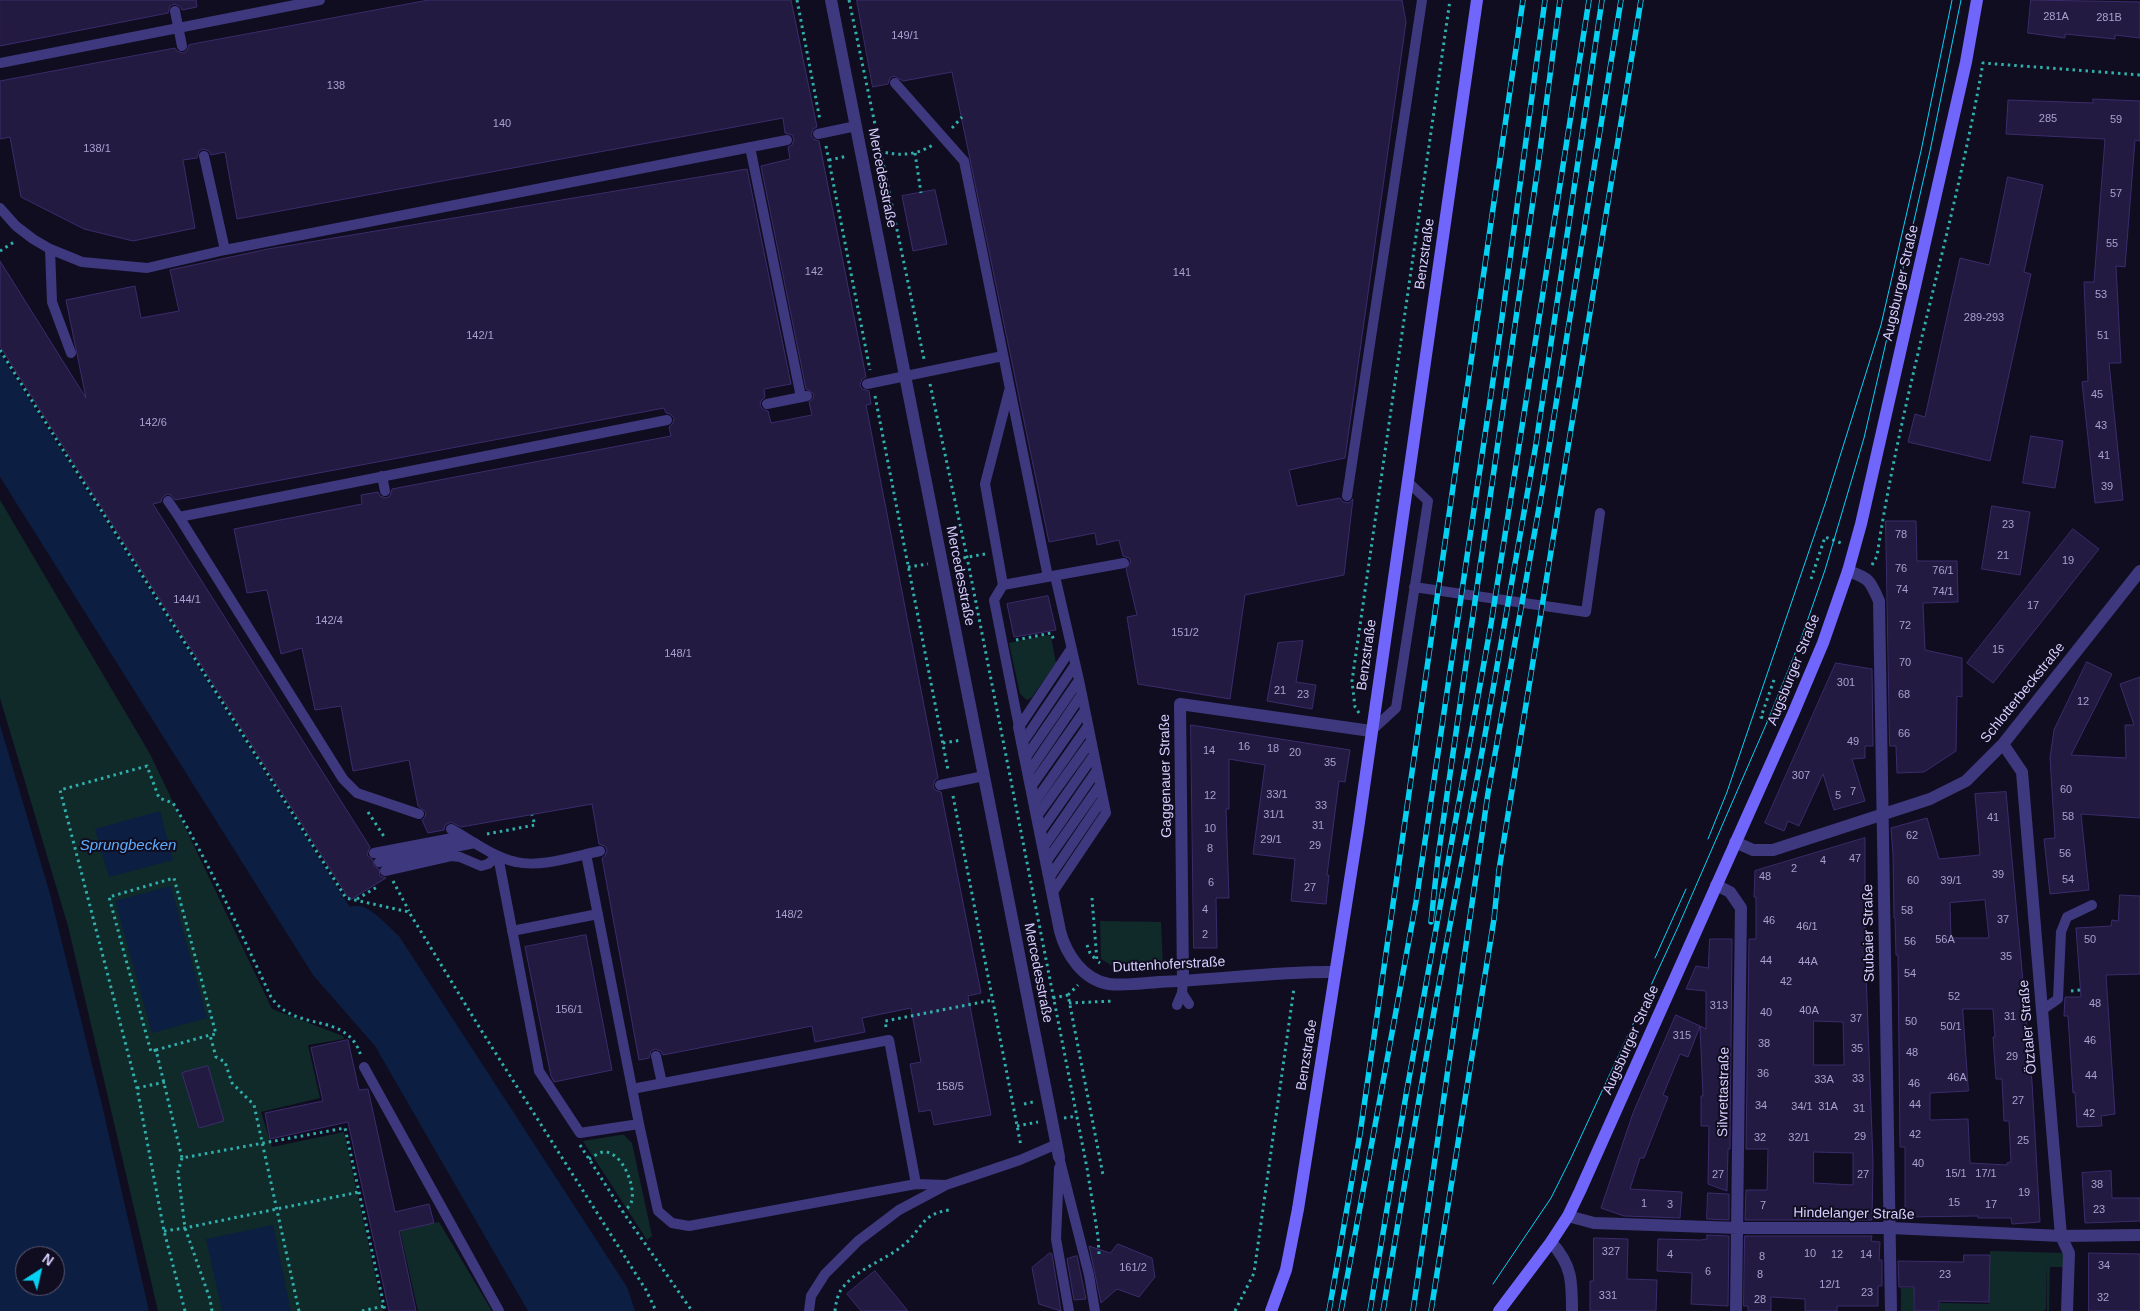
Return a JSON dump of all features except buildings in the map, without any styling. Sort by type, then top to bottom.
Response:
[{"type":"main road","name":"Benzstraße","points":[[1271,1311],[1286,1270],[1298,1208],[1358,829],[1477,0]]},
{"type":"main road","name":"Augsburger Straße","points":[[1499,1311],[1568,1216],[1592,1168],[1804,688],[1822,643],[1848,571],[1861,524],[1966,62],[1977,0]]},
{"type":"street","name":"Mercedesstraße","points":[[832,0],[1059,1158]]},
{"type":"street","points":[[1848,571],[1866,577]]},
{"type":"street","name":"Schlotterbeckstraße","points":[[1735,842],[1753,850],[1772,850],[1930,799],[1966,781],[2003,744],[2140,571]]},
{"type":"street","name":"Stubaier Straße","points":[[1866,577],[1871,582],[1879,600],[1881,816],[1891,1228],[1891,1311]]},
{"type":"street","name":"Gaggenauer Straße","points":[[1183,987],[1180,704],[1371,731]]},
{"type":"street","name":"Duttenhoferstraße","points":[[1019,728],[1064,948],[1074,962],[1088,974],[1108,984],[1183,987],[1295,972],[1335,972]]},
{"type":"street","name":"Ötztaler Straße","points":[[2003,744],[2022,772],[2061,1236],[2069,1253],[2067,1311]]},
{"type":"street","name":"Silvrettastraße","points":[[1716,885],[1730,892],[1741,908],[1736,1311]]},
{"type":"street","name":"Hindelanger Straße","points":[[1568,1216],[1594,1223],[1738,1228],[1891,1228],[2061,1236],[2140,1235]]},
{"type":"street","points":[[1550,1242],[1566,1260],[1572,1286],[1572,1311]]},
{"type":"lane","points":[[0,63],[320,0]]},
{"type":"lane","points":[[1347,496],[1422,0]]},
{"type":"lane","points":[[175,11],[182,46]]},
{"type":"lane","points":[[895,83],[964,161],[1003,356],[1051,577],[1059,598],[1079,680],[1106,813],[1053,892]]},
{"type":"lane","points":[[820,133],[856,126]]},
{"type":"lane","points":[[0,208],[16,226],[50,249],[82,262],[147,268],[225,250],[787,140]]},
{"type":"lane","points":[[750,147],[804,397],[767,404]]},
{"type":"lane","points":[[204,156],[225,250]]},
{"type":"lane","points":[[50,249],[52,302],[71,353]]},
{"type":"lane","points":[[870,383],[1003,356]]},
{"type":"lane","points":[[1010,388],[985,484],[1004,585],[994,600],[1019,728]]},
{"type":"lane","points":[[178,517],[667,420]]},
{"type":"lane","points":[[382,476],[385,491]]},
{"type":"lane","points":[[1371,731],[1396,708],[1428,501],[1407,481]]},
{"type":"lane","points":[[168,501],[343,780],[357,793],[419,814]]},
{"type":"lane","points":[[1414,587],[1586,612],[1600,513]]},
{"type":"lane","points":[[1004,585],[1124,563]]},
{"type":"lane","points":[[1019,728],[1071,649]]},
{"type":"lane","points":[[1023,742],[1075,665]]},
{"type":"lane","points":[[1026,757],[1079,680]]},
{"type":"lane","points":[[1029,772],[1082,694]]},
{"type":"lane","points":[[1031,787],[1084,710]]},
{"type":"lane","points":[[1034,803],[1088,726]]},
{"type":"lane","points":[[1037,816],[1091,741]]},
{"type":"lane","points":[[1040,832],[1094,755]]},
{"type":"lane","points":[[1043,848],[1097,770]]},
{"type":"lane","points":[[945,784],[984,776]]},
{"type":"lane","points":[[1046,862],[1100,785]]},
{"type":"lane","points":[[1050,878],[1102,800]]},
{"type":"lane","points":[[451,829],[498,856],[526,864],[600,851]]},
{"type":"lane","points":[[382,865],[463,836]]},
{"type":"lane","points":[[382,865],[478,844]]},
{"type":"lane","points":[[586,854],[658,1211],[672,1223],[689,1226],[916,1184],[946,1185]]},
{"type":"lane","points":[[382,865],[451,856],[460,857],[484,866],[498,856]]},
{"type":"lane","points":[[498,856],[539,1071],[580,1133],[639,1124]]},
{"type":"lane","points":[[2042,1010],[2058,998],[2061,932],[2067,917],[2092,905]]},
{"type":"lane","points":[[512,931],[598,914]]},
{"type":"lane","points":[[1183,987],[1189,1004]]},
{"type":"lane","points":[[1177,1005],[1183,987]]},
{"type":"lane","points":[[632,1089],[888,1040],[916,1184]]},
{"type":"lane","points":[[656,1056],[662,1083]]},
{"type":"lane","points":[[364,1067],[500,1311]]},
{"type":"lane","points":[[808,1311],[811,1296],[825,1274],[858,1241],[899,1210],[946,1185],[1057,1144]]},
{"type":"lane","name":"Mercedesstraße","points":[[1059,1158],[1056,1239],[1069,1311]]},
{"type":"lane","name":"Mercedesstraße","points":[[1059,1158],[1089,1275],[1095,1311]]},
{"type":"path","points":[[797,0],[820,133],[829,160],[945,784],[993,1000],[1023,1158]]},
{"type":"path","points":[[849,0],[879,151],[967,557],[1087,1168],[1098,1237],[1099,1256]]},
{"type":"path","points":[[1371,731],[1355,707],[1352,681],[1450,0]]},
{"type":"path","points":[[1866,577],[1877,556],[1902,426],[1973,123],[1983,63],[2140,75]]},
{"type":"path","points":[[829,160],[879,151],[892,155],[915,153],[944,138],[962,117]]},
{"type":"path","points":[[915,153],[922,193]]},
{"type":"path","points":[[0,350],[346,898],[409,912]]},
{"type":"path","points":[[1002,643],[1051,632],[1059,668]]},
{"type":"path","points":[[1762,712],[1775,677]]},
{"type":"path","points":[[184,1311],[164,1231],[137,1088],[60,790],[147,766],[159,798],[173,802],[200,848],[277,1006],[295,1017],[335,1026],[346,1032],[359,1051],[364,1067]]},
{"type":"path","points":[[478,844],[486,834],[534,825],[532,815]]},
{"type":"path","points":[[382,865],[481,1030],[646,1290],[656,1311]]},
{"type":"path","points":[[174,878],[216,1034],[210,1035],[151,1052],[109,897],[174,878]]},
{"type":"path","points":[[356,900],[377,886]]},
{"type":"path","points":[[1092,898],[1097,961]]},
{"type":"path","points":[[1087,945],[1090,953],[1105,966]]},
{"type":"path","points":[[1235,1311],[1254,1273],[1294,994],[1295,972]]},
{"type":"path","points":[[1053,998],[1068,995],[1103,1175]]},
{"type":"path","points":[[888,1040],[885,1021],[993,1000]]},
{"type":"path","points":[[210,1035],[216,1057],[225,1062],[232,1084],[254,1106],[299,1311]]},
{"type":"path","points":[[156,1050],[182,1158],[178,1172],[185,1228],[210,1299],[212,1311]]},
{"type":"path","points":[[137,1088],[165,1082]]},
{"type":"path","points":[[182,1158],[345,1128],[385,1311]]},
{"type":"path","points":[[580,1133],[578,1141],[588,1159],[692,1311]]},
{"type":"path","points":[[588,1159],[605,1152],[610,1153],[619,1160],[625,1169],[632,1193],[631,1203],[623,1212]]},
{"type":"path","points":[[164,1231],[359,1192]]},
{"type":"path","points":[[835,1311],[836,1302],[844,1286],[870,1264],[887,1257],[910,1239],[925,1219],[937,1212],[948,1210]]},
{"type":"path","points":[[362,1311],[384,1306]]},
{"type":"green space","points":[[0,500],[150,754],[272,1009],[343,1036],[344,1039],[308,1045],[320,1098],[261,1112],[272,1147],[344,1132],[383,1311],[158,1311],[68,926],[0,698]]},
{"type":"green space","points":[[1048,635],[1051,637],[1056,663],[1032,697],[1027,700],[1020,694],[1009,643]]},
{"type":"green space","points":[[1100,921],[1161,922],[1163,967],[1114,967],[1101,959]]},
{"type":"green space","points":[[624,1135],[632,1143],[652,1236],[647,1240],[583,1141]]},
{"type":"green space","points":[[439,1222],[492,1311],[418,1311],[400,1231]]},
{"type":"green space","points":[[1990,1251],[2069,1253],[2069,1267],[2050,1267],[2049,1311],[2047,1311],[2046,1263],[2046,1309],[2043,1311],[1940,1311],[1940,1303],[1989,1304]]},
{"type":"green space","points":[[1901,1288],[1914,1288],[1913,1311],[1901,1311]]},
{"type":"water","points":[[0,353],[350,907],[363,907],[370,910],[399,936],[627,1287],[635,1311],[528,1311],[375,1046],[313,975],[0,477]]},
{"type":"water","points":[[0,725],[50,894],[102,1105],[149,1311],[0,1311]]},
{"type":"water","name":"Sprungbecken","points":[[160,811],[173,860],[109,877],[95,829]]},
{"type":"water","points":[[171,886],[207,1018],[152,1033],[115,901]]},
{"type":"water","points":[[273,1225],[291,1311],[222,1311],[206,1239]]},
{"type":"tram line","points":[[1708,839],[1727,792],[1826,501],[1881,325],[1921,151],[1952,0]]},
{"type":"tram line","points":[[1493,1284],[1551,1198],[1571,1158],[1678,927],[1768,720],[1802,636],[1825,570],[1864,438],[1930,151],[1961,0]]},
{"type":"tram line","points":[[1655,958],[1686,889]]},
{"type":"railway","points":[[1329,1311],[1360,1134],[1523,0]]},
{"type":"railway","points":[[1341,1311],[1416,902],[1499,340],[1545,0]]},
{"type":"railway","points":[[1431,922],[1438,857],[1538,166],[1560,0]]},
{"type":"railway","points":[[1370,1311],[1406,1095],[1491,624],[1589,0]]},
{"type":"railway","points":[[1383,1311],[1436,1000],[1536,444],[1602,0]]},
{"type":"railway","points":[[1413,1311],[1488,793],[1542,491],[1621,0]]},
{"type":"railway","points":[[1431,1311],[1494,919],[1499,870],[1641,0]]}]
